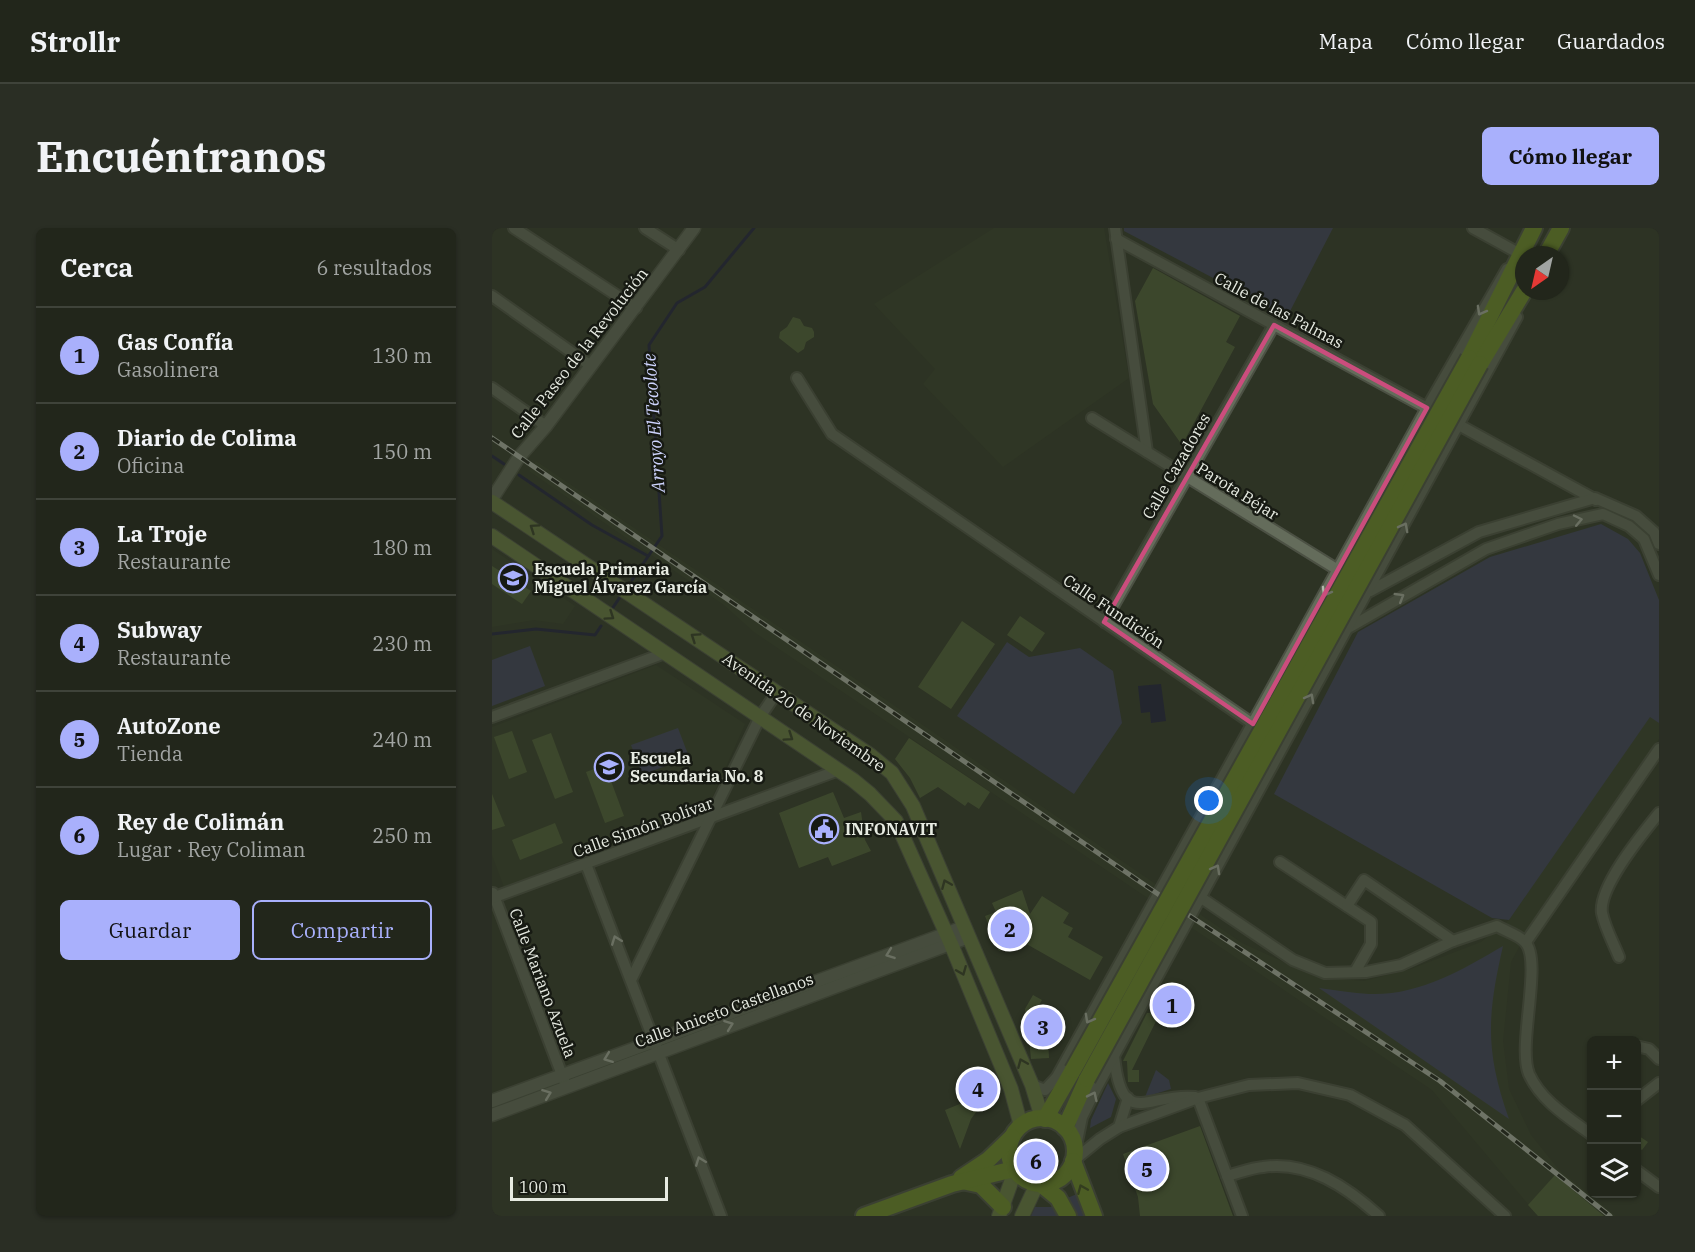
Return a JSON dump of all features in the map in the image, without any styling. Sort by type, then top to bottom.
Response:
[{"type":"main road","points":[[1524,246],[1534,228]]},
{"type":"main road","points":[[1551,246],[1561,228]]},
{"type":"main road","points":[[957,1182],[988,1160],[1016,1132],[1043,1118],[1080,1075],[1474,361],[1515,264]]},
{"type":"main road","points":[[1474,361],[1518,300]]},
{"type":"main road","name":"Avenida 20 de Noviembre","points":[[492,500],[870,755],[892,773],[914,806],[1032,1085],[1043,1118]]},
{"type":"main road","name":"Avenida 20 de Noviembre","points":[[492,536],[839,770],[870,794],[896,821],[949,939],[1011,1089],[1016,1132]]},
{"type":"main road","points":[[1080,1075],[1065,1128],[1094,1216]]},
{"type":"main road","points":[[1043,1118],[1065,1128]]},
{"type":"main road","points":[[1001,1211],[1015,1170],[1009,1150],[1016,1132]]},
{"type":"main road","points":[[1022,1216],[1039,1184],[1063,1177],[1074,1156]]},
{"type":"main road","points":[[864,1216],[957,1182],[1015,1170],[1058,1198],[1068,1216]]},
{"type":"main road","points":[[957,1182],[981,1185],[1001,1211]]},
{"type":"street","points":[[514,228],[636,308]]},
{"type":"street","points":[[645,228],[679,250]]},
{"type":"street","name":"Calle Paseo de la Revolución","points":[[492,500],[519,457],[546,426],[694,228]]},
{"type":"street","points":[[1473,228],[1515,258]]},
{"type":"street","points":[[1115,234],[1147,453]]},
{"type":"street","name":"Calle de las Palmas","points":[[1115,234],[1274,325],[1427,408]]},
{"type":"street","points":[[1032,1085],[1045,1090],[1052,1086],[1503,272],[1515,261]]},
{"type":"street","points":[[492,296],[591,366]]},
{"type":"street","points":[[1074,1156],[1082,1117],[1114,1056],[1350,627],[1526,300]]},
{"type":"street","name":"Calle Cazadores","points":[[1104,622],[1274,325]]},
{"type":"street","name":"Calle Fundición","points":[[797,378],[832,434],[1253,724]]},
{"type":"street","points":[[492,388],[546,426]]},
{"type":"street","name":"Parota Béjar","points":[[1092,418],[1338,570]]},
{"type":"street","points":[[1459,425],[1595,498],[1636,516],[1654,532],[1659,544]]},
{"type":"street","points":[[1595,498],[1603,514]]},
{"type":"street","points":[[1369,592],[1479,532],[1595,498]]},
{"type":"street","points":[[1350,627],[1486,549],[1558,524],[1603,514],[1629,526],[1644,539],[1659,575]]},
{"type":"street","points":[[1479,532],[1486,549]]},
{"type":"street","points":[[492,717],[665,653]]},
{"type":"street","points":[[631,980],[760,717],[777,692]]},
{"type":"street","points":[[1526,942],[1659,749]]},
{"type":"street","name":"Calle Simón Bolívar","points":[[493,896],[839,770]]},
{"type":"street","points":[[1619,957],[1602,914],[1602,900],[1627,854],[1659,813]]},
{"type":"street","points":[[1280,862],[1371,922],[1371,944],[1355,972]]},
{"type":"street","points":[[586,864],[721,1216]]},
{"type":"street","points":[[1347,906],[1364,880],[1453,941]]},
{"type":"street","points":[[1165,884],[1167,892],[1180,902],[1198,900],[1293,960],[1325,973],[1355,972],[1401,965],[1453,941],[1497,926],[1526,942],[1533,960],[1527,1015],[1528,1073],[1546,1100],[1587,1131]]},
{"type":"street","name":"Calle Mariano Azuela","points":[[493,896],[564,1081]]},
{"type":"street","points":[[1145,919],[1153,915],[1163,915],[1177,929],[1178,940]]},
{"type":"street","name":"Calle Aniceto Castellanos","points":[[492,1115],[564,1081],[967,932]]},
{"type":"street","points":[[1641,1047],[1649,1049],[1659,1059]]},
{"type":"street","points":[[1114,1056],[1117,1079],[1128,1098],[1137,1104],[1147,1105],[1179,1096],[1198,1098]]},
{"type":"street","name":"Calle Aniceto Castellanos","points":[[492,1101],[564,1081]]},
{"type":"street","points":[[1074,1156],[1119,1127],[1198,1098],[1249,1085],[1298,1083],[1350,1095],[1405,1125],[1505,1216]]},
{"type":"street","points":[[1641,1097],[1659,1083]]},
{"type":"street","points":[[1119,1127],[1128,1098]]},
{"type":"street","points":[[1198,1098],[1242,1216]]},
{"type":"street","points":[[1227,1176],[1265,1166],[1307,1170],[1337,1182],[1379,1216]]},
{"type":"street","points":[[1641,1174],[1659,1187]]},
{"type":"highlighted area","points":[[1274,325],[1427,408],[1253,724],[1104,622]]},
{"type":"shaded area","points":[[994,228],[1104,228],[1129,378],[1003,467],[923,384],[935,369],[874,304]]},
{"type":"shaded area","points":[[1124,228],[1333,228],[1287,317],[1124,231]]},
{"type":"shaded area","points":[[536,461],[1242,943],[1316,977],[1364,981],[1411,969],[1481,942],[1509,920],[1650,716],[1659,723],[1659,739],[1533,921],[1511,962],[1503,1041],[1509,1089],[1531,1135],[1559,1170],[1587,1193],[1587,1198],[1594,1198],[1616,1216],[1538,1216],[1432,1090],[754,632],[724,605],[529,471]]},
{"type":"shaded area","points":[[1601,524],[1628,539],[1640,553],[1659,600],[1659,723],[1650,717],[1509,920],[1492,918],[1274,794],[1358,632],[1490,557]]},
{"type":"shaded area","name":"Escuela Primaria Miguel Álvarez García","points":[[492,549],[575,606],[563,624],[534,620],[492,627]]},
{"type":"shaded area","points":[[1007,642],[1029,657],[1080,648],[1113,671],[1122,723],[1074,794],[957,716]]},
{"type":"shaded area","points":[[530,646],[545,686],[492,706],[492,660]]},
{"type":"shaded area","name":"Escuela Secundaria No. 8","points":[[656,665],[745,724],[708,807],[504,887],[492,855],[492,727]]},
{"type":"shaded area","points":[[1161,684],[1166,721],[1151,723],[1150,712],[1141,713],[1138,686]]},
{"type":"shaded area","points":[[678,728],[689,757],[642,775],[631,745]]},
{"type":"shaded area","points":[[1503,946],[1494,993],[1491,1033],[1496,1073],[1509,1119],[1319,988],[1369,994],[1405,991],[1439,980]]},
{"type":"shaded area","points":[[1156,1070],[1169,1080],[1171,1089],[1145,1097]]},
{"type":"shaded area","points":[[1108,1083],[1116,1099],[1111,1117],[1090,1128],[1091,1120]]},
{"type":"shaded area","points":[[1017,1144],[1023,1146],[1022,1152],[1027,1152],[1034,1161],[1047,1162],[1050,1166],[1055,1162],[1059,1165],[1045,1174],[1027,1171],[1018,1160]]},
{"type":"shaded area","points":[[1032,1144],[1049,1150],[1050,1157],[1042,1161],[1035,1160],[1028,1151]]},
{"type":"shaded area","points":[[1077,1194],[1086,1216],[1074,1216],[1065,1199]]},
{"type":"shaded area","points":[[1035,1207],[1053,1207],[1057,1216],[1031,1216]]},
{"type":"building","points":[[1153,268],[1240,316],[1226,342],[1235,347],[1182,445],[1153,404],[1135,301]]},
{"type":"building","points":[[793,317],[800,319],[804,326],[812,328],[814,332],[814,337],[806,342],[804,349],[798,353],[779,338],[780,332],[787,327]]},
{"type":"building","points":[[492,566],[531,591],[522,604],[492,584]]},
{"type":"building","points":[[1020,616],[1045,633],[1032,652],[1007,635]]},
{"type":"building","points":[[962,621],[995,644],[951,709],[918,687]]},
{"type":"building","points":[[512,731],[527,772],[509,779],[494,737]]},
{"type":"building","points":[[551,733],[573,792],[555,799],[532,740]]},
{"type":"building","points":[[909,738],[990,792],[979,809],[968,802],[965,806],[938,787],[920,798],[910,778],[895,759]]},
{"type":"building","points":[[605,765],[624,816],[605,823],[586,772]]},
{"type":"building","name":"INFONAVIT","points":[[833,792],[844,818],[861,812],[865,840],[871,851],[832,866],[828,857],[799,868],[779,813]]},
{"type":"building","points":[[492,794],[505,826],[492,830]]},
{"type":"building","points":[[555,823],[563,843],[520,860],[512,840]]},
{"type":"building","points":[[1022,890],[1030,914],[1042,896],[1069,913],[1063,923],[1073,928],[1068,937],[1103,957],[1090,980],[1023,942],[999,951],[985,916],[996,912],[992,903]]},
{"type":"building","points":[[1033,995],[1042,1000],[1031,1018],[1064,1017],[1065,1036],[1048,1037],[1049,1058],[1031,1059],[1029,1038],[1022,1038],[1021,1019],[1026,1019],[1025,1009]]},
{"type":"building","points":[[1147,1013],[1160,1013],[1132,1070],[1139,1070],[1139,1082],[1128,1082],[1127,1061],[1123,1061]]},
{"type":"building","points":[[983,1078],[990,1093],[971,1119],[960,1149],[945,1110],[972,1099],[966,1084]]},
{"type":"building","points":[[1200,1126],[1233,1216],[1140,1216],[1138,1197],[1123,1154]]},
{"type":"building","points":[[1641,1137],[1648,1142],[1641,1149]]},
{"type":"building","points":[[1555,1175],[1604,1216],[1538,1216],[1528,1205]]},
{"type":"waterway","name":"Arroyo El Tecolote","points":[[632,580],[662,536],[649,345],[677,303],[705,287],[754,228]]},
{"type":"waterway","points":[[492,456],[504,464]]},
{"type":"waterway","points":[[519,475],[592,525],[648,556]]},
{"type":"waterway","name":"Arroyo El Tecolote","points":[[612,609],[622,594]]},
{"type":"waterway","name":"Arroyo El Tecolote","points":[[492,634],[536,629],[595,635],[601,626]]},
{"type":"railway","points":[[492,438],[1190,916],[1440,1081],[1610,1216]]},
{"type":"place","name":"Escuela Primaria Miguel Álvarez García","points":[[513,578]]},
{"type":"place","name":"Escuela Secundaria No. 8","points":[[609,767]]},
{"type":"place","name":"INFONAVIT","points":[[824,829]]},
{"type":"place","name":"Diario de Colima","points":[[1010,929]]},
{"type":"place","name":"Gas Confía","points":[[1172,1005]]},
{"type":"place","name":"La Troje","points":[[1043,1027]]},
{"type":"place","name":"Subway","points":[[978,1089]]},
{"type":"place","name":"Rey de Colimán","points":[[1036,1161]]},
{"type":"place","name":"AutoZone","points":[[1147,1169]]}]
